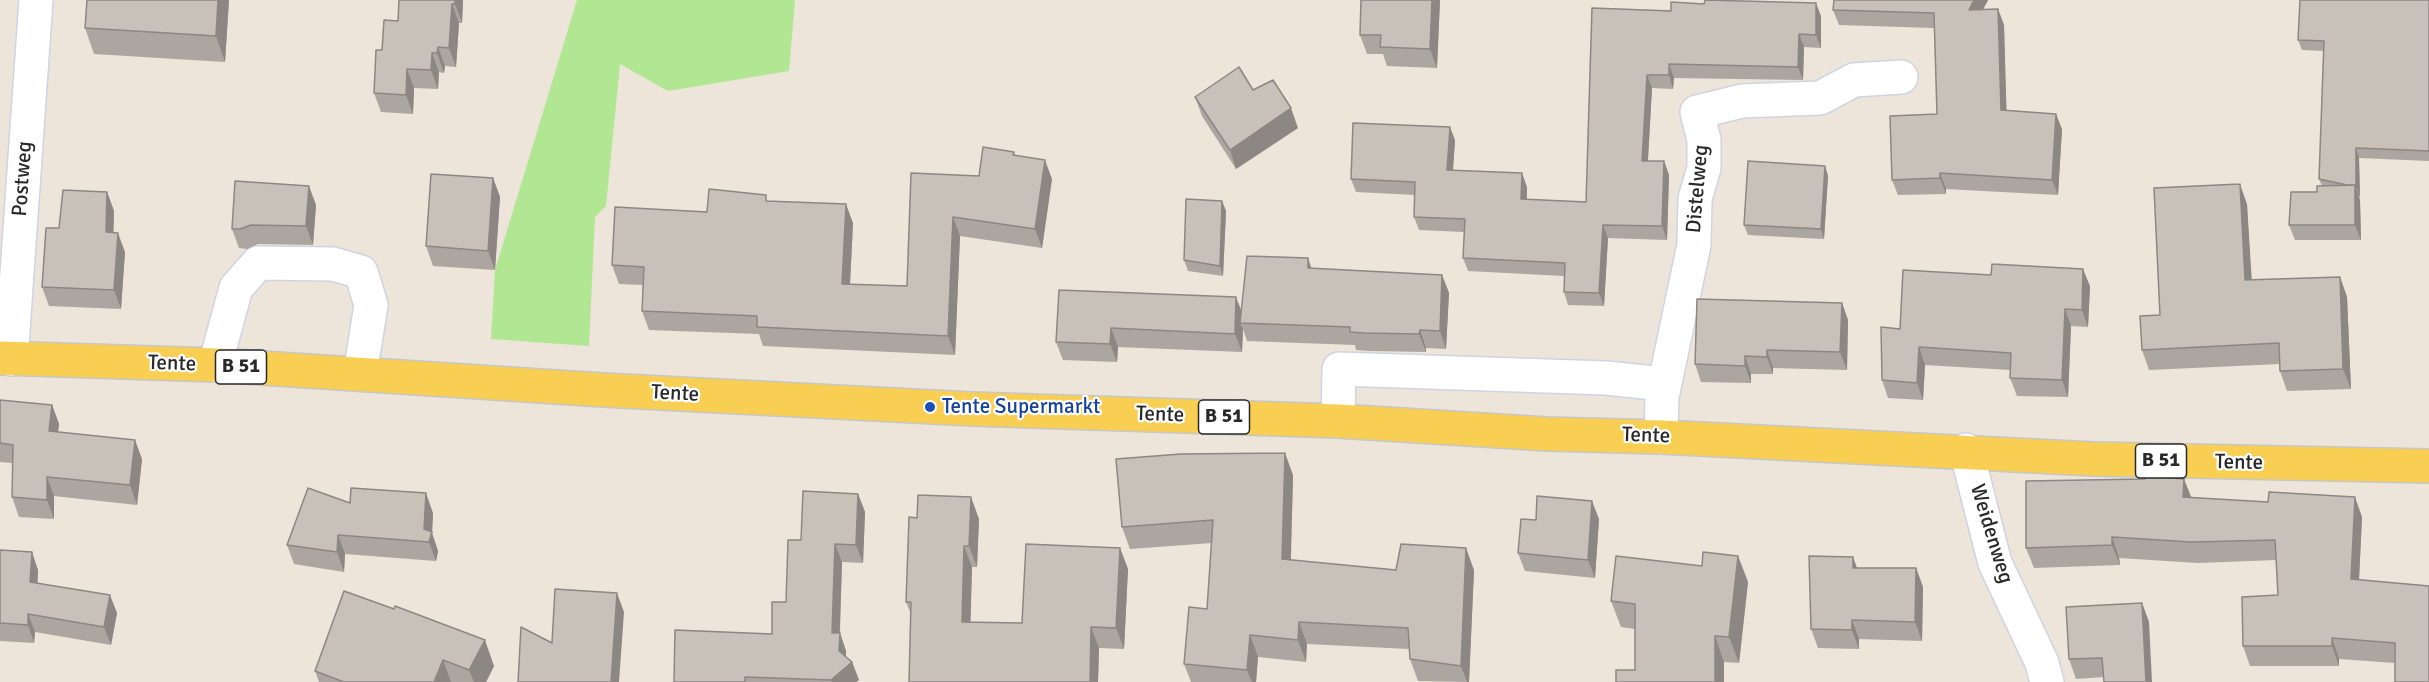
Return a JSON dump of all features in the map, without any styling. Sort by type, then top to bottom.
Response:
[{"type":"main road","name":"Tente","points":[[5,359],[215,365],[603,390],[972,409],[1338,421],[1547,434],[1661,436],[2105,459],[2429,466]]},
{"type":"street","name":"Postweg","points":[[5,359],[36,0]]},
{"type":"street","name":"Distelweg","points":[[1661,436],[1664,384],[1694,245],[1695,199],[1704,168],[1704,140],[1697,112],[1742,101],[1820,98],[1854,80],[1901,77]]},
{"type":"street","points":[[215,365],[236,288],[258,263],[333,264],[361,272],[371,305],[360,374]]},
{"type":"street","points":[[1338,421],[1339,369],[1606,378],[1664,384]]},
{"type":"street","name":"Weidenweg","points":[[1966,450],[1995,563],[2042,663],[2047,682]]},
{"type":"green space","points":[[577,0],[795,0],[789,71],[668,91],[620,64],[606,206],[595,217],[589,346],[491,339],[495,270]]},
{"type":"building","points":[[87,0],[218,0],[216,36],[85,28]]},
{"type":"building","points":[[399,0],[455,0],[455,4],[452,4],[449,48],[438,47],[437,53],[432,53],[431,70],[407,69],[406,95],[374,93],[376,50],[382,50],[384,20],[398,21]]},
{"type":"building","points":[[1361,0],[1432,0],[1430,49],[1380,47],[1381,35],[1360,35]]},
{"type":"building","points":[[1705,0],[1816,3],[1816,35],[1799,34],[1798,67],[1669,64],[1669,75],[1647,75],[1642,161],[1664,161],[1662,226],[1603,225],[1599,293],[1564,292],[1565,263],[1463,258],[1465,219],[1414,217],[1415,182],[1351,179],[1353,123],[1450,127],[1447,170],[1522,173],[1521,199],[1586,202],[1592,8],[1671,11],[1671,2],[1704,4]]},
{"type":"building","points":[[1834,0],[1974,0],[1969,10],[1998,9],[2001,110],[2056,114],[2052,180],[1940,173],[1940,178],[1892,180],[1890,116],[1937,114],[1934,13],[1833,10]]},
{"type":"building","points":[[2300,0],[2429,0],[2429,151],[2356,148],[2356,187],[2319,179],[2324,41],[2298,40]]},
{"type":"building","points":[[1239,67],[1253,90],[1273,80],[1291,108],[1230,150],[1195,97]]},
{"type":"building","points":[[983,147],[1045,160],[1035,229],[953,217],[948,336],[757,327],[757,316],[642,311],[644,267],[612,265],[615,207],[707,212],[709,189],[766,195],[766,201],[846,204],[842,284],[907,286],[911,173],[979,176]]},
{"type":"building","points":[[1748,161],[1825,166],[1821,229],[1744,225]]},
{"type":"building","points":[[431,174],[493,178],[488,251],[426,246]]},
{"type":"building","points":[[235,181],[309,186],[306,226],[251,225],[232,229]]},
{"type":"building","points":[[2240,184],[2245,280],[2340,277],[2343,369],[2280,371],[2279,343],[2142,350],[2140,316],[2160,315],[2154,188]]},
{"type":"building","points":[[2355,185],[2355,225],[2289,225],[2291,192],[2317,192],[2317,186]]},
{"type":"building","points":[[63,190],[107,192],[106,232],[118,233],[114,290],[42,287],[46,228],[59,228]]},
{"type":"building","points":[[1186,199],[1222,201],[1220,266],[1184,260]]},
{"type":"building","points":[[1247,256],[1308,258],[1308,268],[1442,275],[1440,331],[1420,330],[1419,334],[1364,333],[1350,332],[1350,327],[1240,323]]},
{"type":"building","points":[[1992,264],[2083,269],[2082,310],[2065,309],[2062,380],[2010,378],[2011,353],[1919,347],[1917,383],[1882,380],[1881,327],[1900,329],[1903,270],[1991,275]]},
{"type":"building","points":[[1059,290],[1236,297],[1235,334],[1111,328],[1110,344],[1056,342]]},
{"type":"building","points":[[1697,299],[1842,303],[1840,352],[1767,350],[1767,357],[1745,356],[1745,366],[1695,364]]},
{"type":"building","points":[[0,400],[52,405],[49,431],[135,440],[130,485],[47,477],[47,500],[12,497],[13,445],[0,443]]},
{"type":"building","points":[[1285,453],[1282,559],[1396,570],[1401,544],[1466,548],[1461,666],[1410,659],[1408,628],[1299,622],[1298,640],[1250,635],[1247,670],[1184,664],[1189,607],[1207,609],[1213,520],[1122,527],[1116,459],[1181,454]]},
{"type":"building","points":[[2145,476],[2184,479],[2183,497],[2268,502],[2269,492],[2355,497],[2351,579],[2429,586],[2429,682],[2395,682],[2395,643],[2332,638],[2332,646],[2243,646],[2242,597],[2278,595],[2275,540],[2191,542],[2112,537],[2112,545],[2026,548],[2026,481],[2145,479]]},
{"type":"building","points":[[308,488],[350,503],[351,488],[426,493],[424,529],[432,532],[429,542],[338,535],[337,552],[287,545]]},
{"type":"building","points":[[803,491],[858,494],[856,545],[835,544],[832,633],[840,633],[839,651],[852,662],[831,680],[745,677],[745,682],[674,682],[675,630],[772,634],[772,602],[786,602],[788,540],[801,540]]},
{"type":"building","points":[[918,495],[971,497],[969,546],[964,546],[962,622],[1022,623],[1026,544],[1120,548],[1116,628],[1091,627],[1090,682],[909,682],[911,602],[906,602],[909,517],[917,518]]},
{"type":"building","points":[[1537,496],[1592,501],[1588,560],[1518,553],[1521,519],[1536,520]]},
{"type":"building","points":[[0,550],[32,552],[30,582],[110,595],[104,627],[28,614],[28,625],[0,623]]},
{"type":"building","points":[[1703,552],[1738,556],[1729,637],[1715,636],[1715,682],[1616,682],[1616,670],[1635,670],[1635,604],[1611,601],[1616,556],[1702,566]]},
{"type":"building","points":[[1809,556],[1853,557],[1853,568],[1916,568],[1915,622],[1852,620],[1852,630],[1811,629]]},
{"type":"building","points":[[555,589],[617,593],[611,682],[518,682],[521,627],[552,643]]},
{"type":"building","points":[[344,591],[394,609],[395,606],[485,640],[469,670],[443,660],[434,682],[344,682],[315,671]]},
{"type":"building","points":[[2142,603],[2146,682],[2104,682],[2102,658],[2069,659],[2066,607]]},
{"type":"place","name":"Tente Supermarkt","points":[[930,407]]}]
